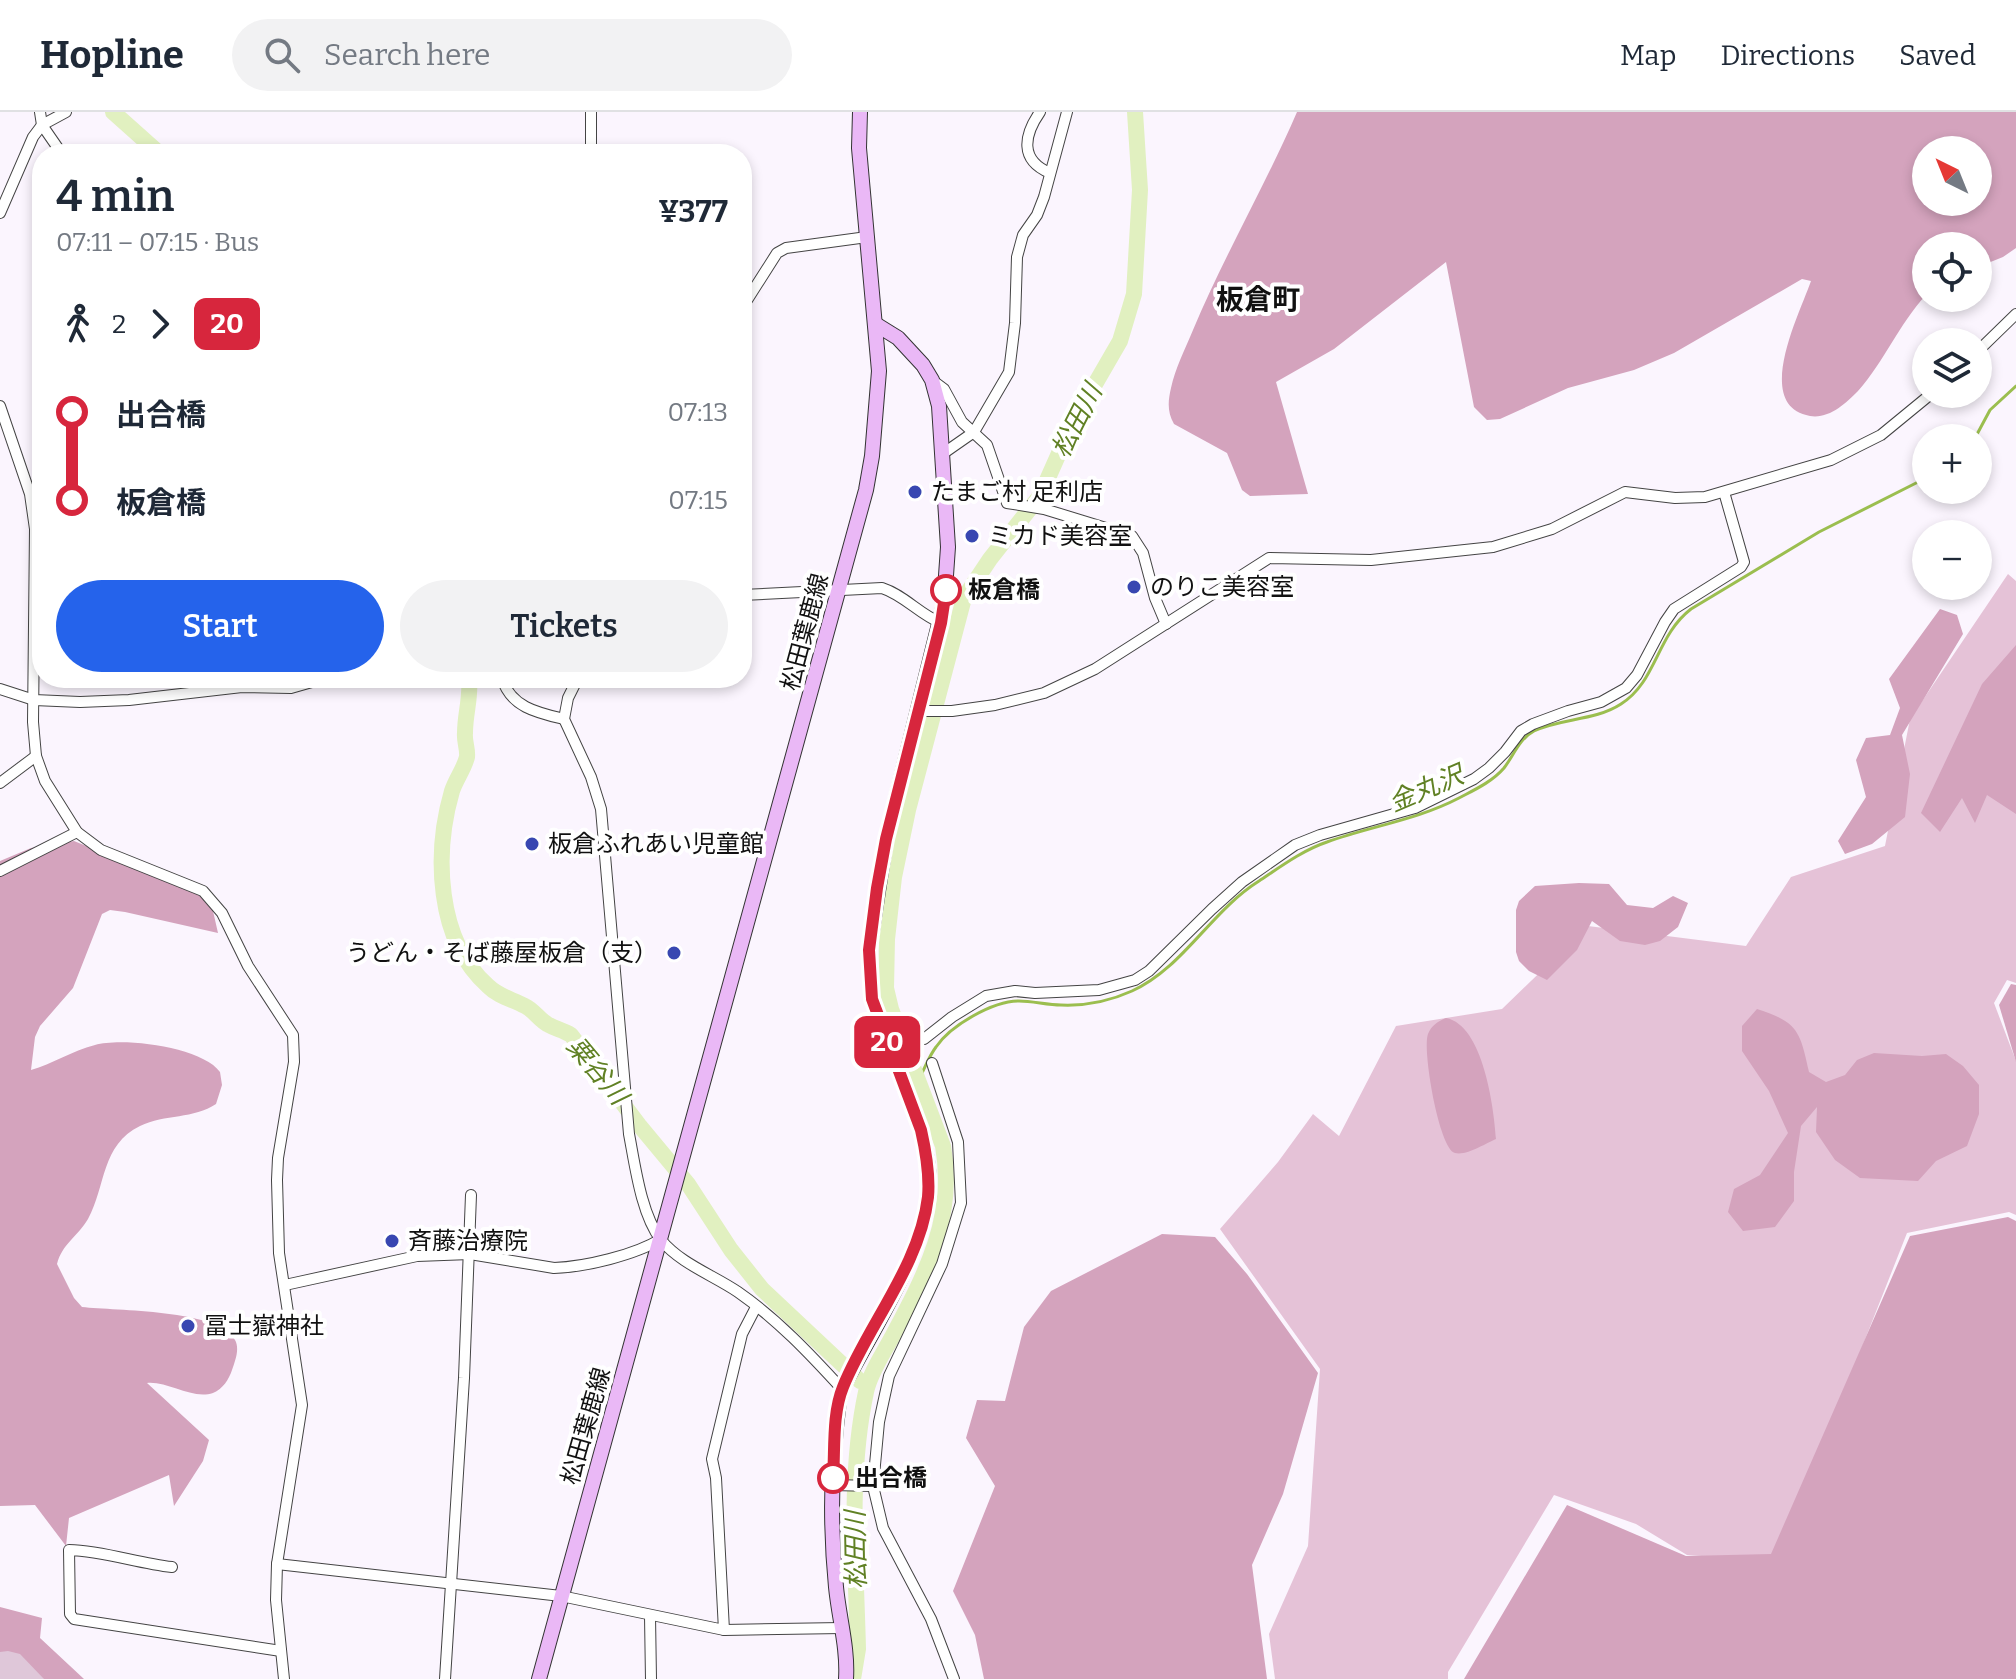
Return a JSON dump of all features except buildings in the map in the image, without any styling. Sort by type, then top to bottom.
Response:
[{"type":"main road","name":"松田葉鹿線","points":[[539,1679],[866,490],[879,371],[859,148],[860,112]]},
{"type":"main road","points":[[846,1679],[836,1585],[836,1425],[843,1387],[903,1271],[928,1199],[926,1152],[921,1130],[878,1021],[869,968],[877,884],[941,623],[948,547],[939,406],[932,380],[923,365],[898,338],[877,325]]},
{"type":"street","points":[[40,112],[42,125],[55,144]]},
{"type":"street","points":[[0,213],[25,153],[42,125],[66,112]]},
{"type":"street","points":[[591,112],[591,144]]},
{"type":"street","points":[[1040,112],[1027,135],[1026,146],[1036,162],[1050,173]]},
{"type":"street","points":[[941,455],[974,432],[1009,372],[1015,323],[1017,257],[1023,235],[1037,215],[1067,112]]},
{"type":"street","points":[[752,292],[777,253],[786,248],[867,237]]},
{"type":"street","points":[[1992,337],[2016,314]]},
{"type":"street","points":[[932,380],[944,389],[958,416],[990,451],[1007,503],[1044,509],[1132,536],[1143,553],[1155,598],[1166,624]]},
{"type":"street","points":[[919,711],[965,710],[1017,702],[1044,693],[1095,669],[1269,558],[1371,560],[1493,547],[1552,529],[1625,492],[1675,498],[1705,497],[1807,469],[1856,448],[1893,427],[1915,408]]},
{"type":"street","points":[[1,413],[30,494],[32,508]]},
{"type":"street","points":[[924,1039],[986,996],[1015,991],[1099,990],[1135,980],[1164,959],[1242,882],[1295,845],[1415,808],[1474,779],[1505,752],[1521,731],[1533,724],[1601,702],[1626,688],[1637,675],[1674,609],[1741,567],[1744,562],[1724,492]]},
{"type":"street","points":[[752,594],[882,588],[897,593],[919,613],[941,623]]},
{"type":"street","points":[[34,688],[36,756],[45,781],[77,832],[101,850],[203,891],[222,913],[248,966],[293,1035],[294,1062],[277,1180],[279,1253],[302,1405],[277,1564],[276,1600],[284,1679]]},
{"type":"street","points":[[0,689],[34,700],[80,702],[129,700],[233,688]]},
{"type":"street","points":[[506,688],[518,704],[564,719]]},
{"type":"street","points":[[573,688],[564,719],[591,777],[601,809],[628,1121],[637,1178],[661,1239],[687,1262],[738,1292],[800,1343],[843,1387]]},
{"type":"street","points":[[0,783],[36,756]]},
{"type":"street","points":[[0,871],[77,832]]},
{"type":"street","points":[[932,1063],[958,1142],[961,1203],[942,1264],[922,1311],[904,1342],[883,1395],[870,1486],[883,1528],[931,1619],[954,1679]]},
{"type":"street","points":[[445,1679],[471,1195]]},
{"type":"street","points":[[285,1285],[417,1256],[470,1254],[554,1268],[568,1267],[648,1247],[661,1239]]},
{"type":"street","points":[[724,1630],[716,1478],[712,1459],[742,1334],[756,1307]]},
{"type":"street","points":[[836,1485],[870,1486]]},
{"type":"street","points":[[172,1567],[138,1564],[90,1551],[69,1550],[70,1614],[74,1619],[281,1651]]},
{"type":"street","points":[[277,1564],[561,1596],[724,1630],[842,1628]]},
{"type":"street","points":[[650,1616],[651,1679]]},
{"type":"shaded area","points":[[1297,112],[2016,112],[2016,248],[1992,261],[1992,232],[1912,232],[1913,312],[1858,391],[1836,410],[1824,415],[1810,416],[1793,409],[1784,395],[1782,377],[1785,357],[1811,281],[1802,279],[1674,353],[1634,370],[1568,388],[1500,419],[1487,420],[1474,407],[1446,262],[1334,349],[1276,382],[1308,494],[1250,496],[1242,490],[1227,453],[1174,424],[1169,411],[1173,381],[1205,302]]},
{"type":"shaded area","points":[[2008,574],[2016,581],[2016,983],[2007,980],[1994,1003],[2016,1061],[2016,1215],[2009,1212],[1907,1233],[1808,1484],[1774,1561],[1687,1555],[1636,1524],[1554,1495],[1448,1672],[1448,1679],[1275,1679],[1269,1634],[1308,1546],[1320,1369],[1220,1229],[1278,1162],[1313,1114],[1339,1136],[1396,1026],[1502,1009],[1588,926],[1746,946],[1791,877],[1885,846],[1910,719]]},
{"type":"shaded area","points":[[1940,609],[1957,615],[1963,634],[1902,735],[1910,774],[1905,817],[1872,844],[1845,854],[1838,841],[1866,797],[1856,760],[1866,738],[1890,735],[1900,708],[1889,679]]},
{"type":"shaded area","points":[[2016,645],[2016,814],[1987,795],[1975,823],[1962,798],[1940,832],[1921,813],[1982,684]]},
{"type":"shaded area","points":[[74,841],[195,890],[213,911],[218,933],[125,912],[110,910],[102,914],[73,988],[40,1026],[35,1037],[31,1070],[95,1045],[142,1043],[180,1050],[211,1063],[220,1072],[222,1085],[216,1104],[207,1109],[159,1120],[127,1134],[111,1155],[88,1219],[63,1251],[57,1264],[82,1307],[165,1313],[209,1322],[225,1330],[235,1340],[237,1351],[227,1380],[213,1393],[197,1394],[147,1383],[209,1440],[203,1461],[174,1506],[169,1475],[69,1518],[66,1546],[35,1505],[0,1506],[0,861],[31,848]]},
{"type":"shaded area","points":[[1609,884],[1627,905],[1653,908],[1673,896],[1688,903],[1678,927],[1660,941],[1645,945],[1620,941],[1592,921],[1577,950],[1547,980],[1529,971],[1519,961],[1516,952],[1516,910],[1519,901],[1535,886]]},
{"type":"shaded area","points":[[2011,984],[2016,985],[2016,1062],[1999,1005]]},
{"type":"shaded area","points":[[1757,1009],[1781,1019],[1795,1030],[1809,1072],[1826,1082],[1845,1075],[1857,1060],[1874,1053],[1946,1054],[1963,1066],[1979,1085],[1979,1114],[1967,1146],[1936,1161],[1918,1181],[1860,1178],[1835,1160],[1816,1132],[1817,1107],[1801,1126],[1794,1172],[1794,1201],[1775,1227],[1743,1231],[1728,1212],[1734,1189],[1760,1175],[1788,1133],[1769,1091],[1742,1051],[1742,1026]]},
{"type":"shaded area","points":[[1446,1018],[1459,1024],[1478,1051],[1489,1088],[1495,1125],[1496,1139],[1460,1153],[1449,1147],[1443,1135],[1427,1058],[1429,1031]]},
{"type":"shaded area","points":[[2008,1217],[2016,1221],[2016,1679],[1464,1679],[1567,1505],[1686,1556],[1771,1554],[1910,1236]]},
{"type":"shaded area","points":[[1162,1234],[1215,1237],[1247,1274],[1318,1373],[1283,1494],[1252,1565],[1267,1679],[984,1679],[975,1635],[953,1591],[995,1486],[966,1438],[977,1400],[1005,1401],[1024,1327],[1051,1291]]},
{"type":"shaded area","points":[[0,1607],[42,1618],[40,1638],[84,1679],[0,1679]]},
{"type":"shaded area","points":[[0,1652],[20,1654],[44,1679],[0,1679]]},
{"type":"waterway","name":"粟谷川","points":[[113,112],[149,144]]},
{"type":"waterway","name":"松田川","points":[[853,1679],[858,1649],[855,1488],[866,1392],[926,1268],[935,1245],[945,1198],[943,1146],[891,1009],[886,988],[887,939],[894,877],[908,810],[964,598],[990,559],[1040,496],[1072,424],[1120,341],[1134,294],[1140,190],[1135,112]]},
{"type":"waterway","name":"金丸沢","points":[[1982,424],[1990,410],[2016,386]]},
{"type":"waterway","name":"金丸沢","points":[[919,1079],[931,1054],[943,1039],[973,1016],[1009,1002],[1079,1005],[1132,991],[1167,968],[1242,893],[1300,854],[1318,845],[1443,806],[1494,777],[1504,768],[1524,738],[1534,731],[1611,710],[1642,683],[1670,632],[1691,609],[1819,532],[1912,485]]},
{"type":"waterway","name":"粟谷川","points":[[469,688],[465,736],[467,757],[452,791],[443,841],[444,894],[458,945],[471,967],[492,990],[571,1035],[688,1184],[731,1250],[762,1289],[860,1381]]},
{"type":"bus line","name":"20","points":[[833,1478],[842,1389],[903,1271],[928,1199],[926,1152],[921,1130],[878,1021],[872,999],[869,950],[886,839],[941,623],[946,590]]},
{"type":"place","name":"たまご村 足利店","points":[[915,492]]},
{"type":"place","name":"ミカド美容室","points":[[972,536]]},
{"type":"place","name":"のりこ美容室","points":[[1134,587]]},
{"type":"place","name":"板倉橋","points":[[946,590]]},
{"type":"place","name":"板倉ふれあい児童館","points":[[532,844]]},
{"type":"place","name":"うどん・そば藤屋板倉（支）","points":[[674,953]]},
{"type":"place","name":"斉藤治療院","points":[[392,1241]]},
{"type":"place","name":"冨士嶽神社","points":[[188,1326]]},
{"type":"place","name":"出合橋","points":[[833,1478]]},
{"type":"district","name":"板倉町","points":[[1258,299]]}]
